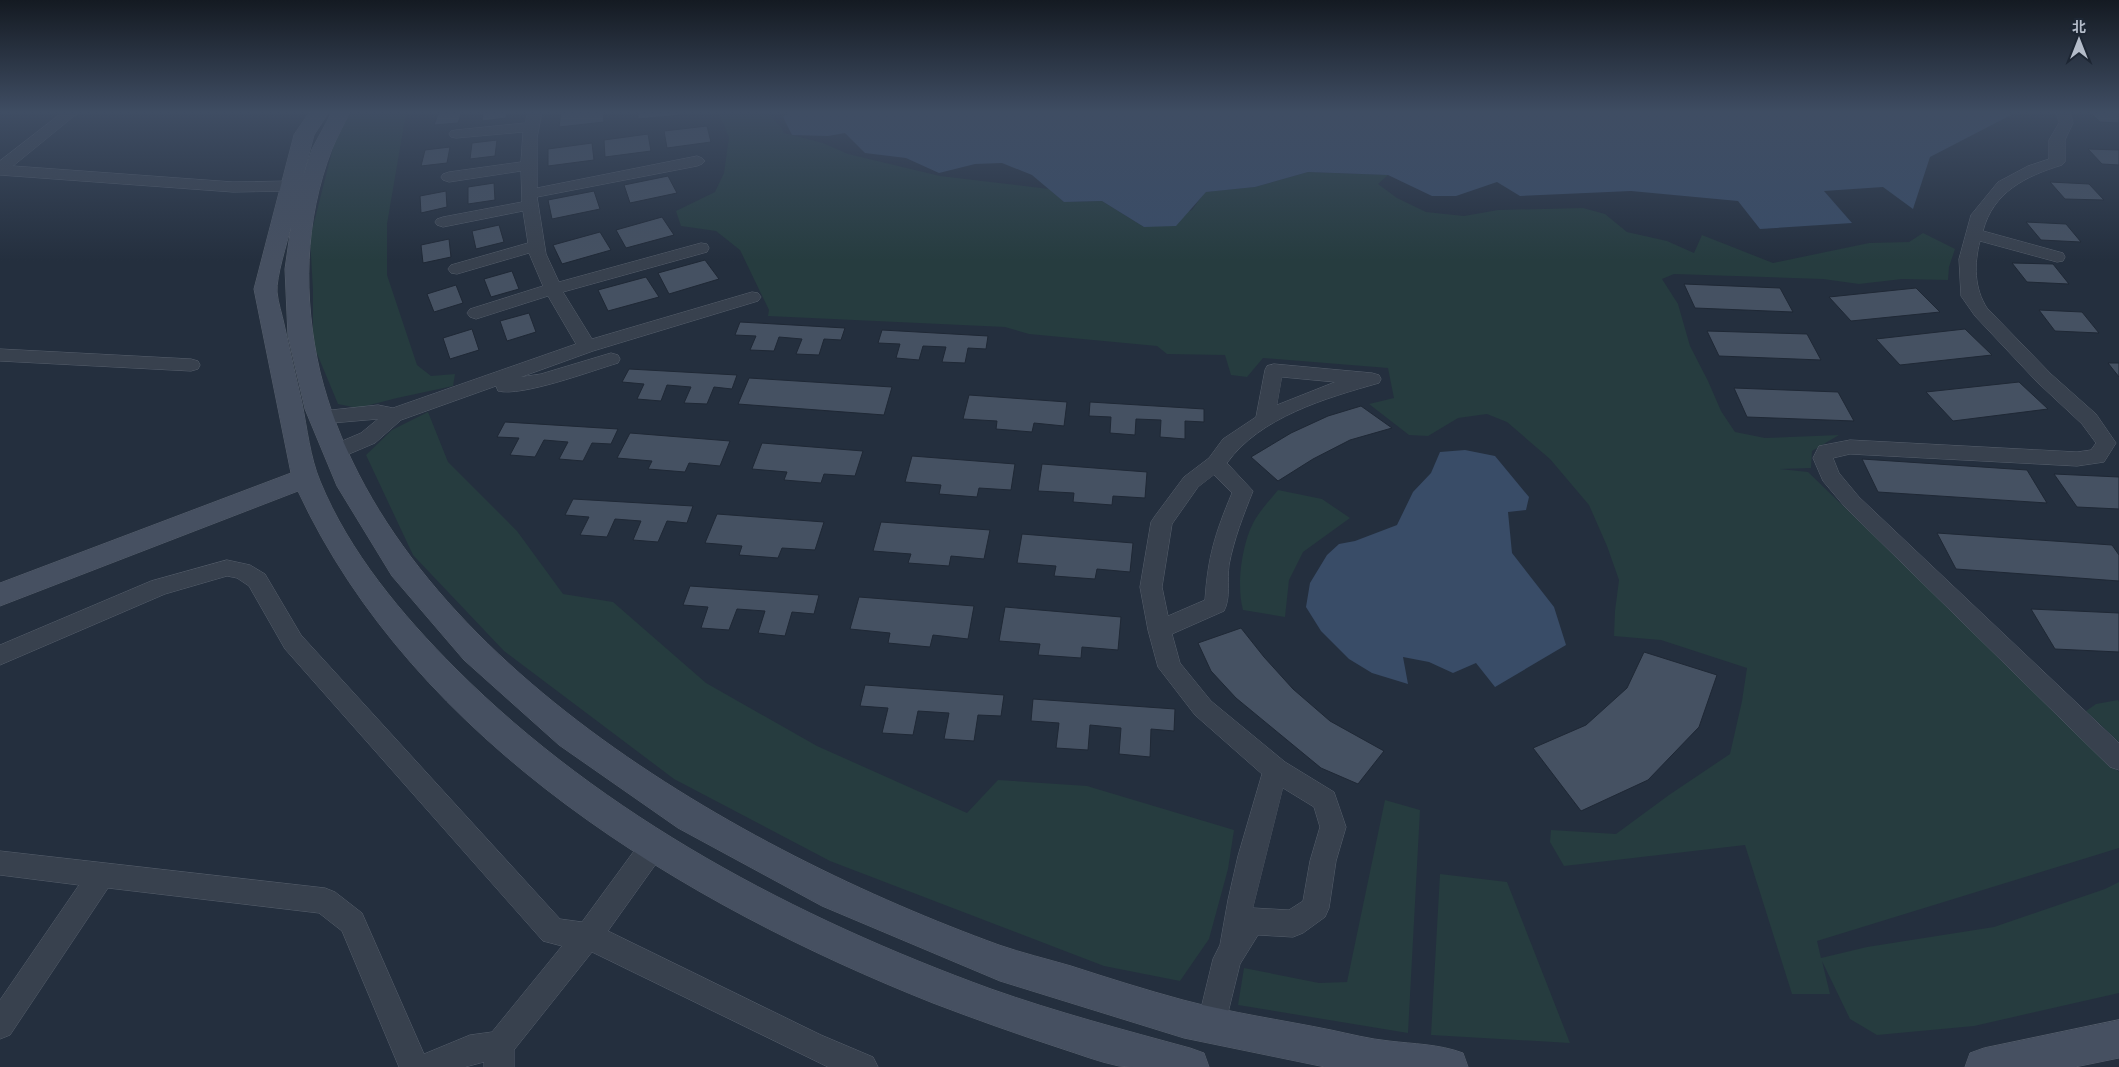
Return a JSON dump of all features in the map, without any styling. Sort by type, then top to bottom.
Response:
[{"type":"street","points":[[0,170],[10,162]]},
{"type":"street","points":[[297,162],[265,289],[305,478],[326,522],[354,567],[387,613],[426,659],[473,706],[526,753],[586,800],[654,845],[728,889],[810,931],[898,971],[1002,1011],[1093,1040],[1190,1067]]},
{"type":"street","points":[[318,162],[304,206],[296,268],[300,336],[320,417],[335,452],[350,486],[402,568],[474,651],[570,735],[690,817],[834,894],[1000,963],[1184,1019],[1383,1060],[1449,1067]]},
{"type":"street","points":[[529,162],[530,200],[538,254],[553,289],[587,347]]},
{"type":"street","points":[[443,222],[694,162]]},
{"type":"street","points":[[2057,162],[2033,168],[2004,185],[1979,215],[1967,259],[1970,296],[1981,312],[2044,378],[2089,419],[2106,443],[2097,457],[2077,459],[1850,447],[1826,451],[1823,458],[1830,476],[1852,502],[2119,759]]},
{"type":"street","points":[[449,177],[529,165]]},
{"type":"street","points":[[0,170],[233,187],[291,186]]},
{"type":"street","points":[[1974,234],[2057,257]]},
{"type":"street","points":[[457,269],[537,246]]},
{"type":"street","points":[[476,313],[553,289],[701,248]]},
{"type":"street","points":[[335,452],[368,438],[394,416],[587,347],[752,297]]},
{"type":"street","points":[[0,355],[191,365]]},
{"type":"street","points":[[475,387],[510,386],[542,380],[611,359]]},
{"type":"street","points":[[320,417],[378,412],[394,416]]},
{"type":"street","points":[[1211,1025],[1227,959],[1251,922],[1293,924],[1315,908],[1323,861],[1333,827],[1325,800],[1276,770],[1203,708],[1170,667],[1159,630],[1151,587],[1162,522],[1190,482],[1216,463],[1230,444],[1265,420]]},
{"type":"street","points":[[1159,630],[1216,605],[1218,567],[1224,535],[1243,491],[1224,476],[1216,463]]},
{"type":"street","points":[[0,595],[305,478]]},
{"type":"street","points":[[0,655],[159,587],[227,568],[242,570],[257,580],[293,642],[553,932],[588,936],[811,1045],[862,1067]]},
{"type":"street","points":[[1231,952],[1239,902],[1249,859],[1276,770]]},
{"type":"street","points":[[429,1067],[470,1050],[499,1056],[654,845]]},
{"type":"street","points":[[0,863],[325,901],[352,922],[414,1067]]},
{"type":"street","points":[[0,1026],[102,874]]},
{"type":"street","points":[[1984,1067],[2119,1039]]},
{"type":"green space","points":[[329,162],[398,162],[387,224],[387,275],[417,365],[431,376],[455,374],[453,386],[358,408],[338,404],[313,344],[310,238]]},
{"type":"green space","points":[[726,162],[881,162],[940,176],[1049,189],[1064,202],[1102,201],[1144,227],[1192,210],[1205,192],[1255,187],[1308,172],[1388,175],[1378,184],[1397,198],[1426,212],[1464,216],[1498,210],[1583,208],[1605,214],[1627,232],[1667,241],[1694,253],[1702,235],[1773,263],[1869,243],[1909,242],[1923,233],[1955,249],[1949,267],[1948,280],[1902,279],[1859,284],[1823,279],[1674,274],[1662,279],[1678,304],[1690,346],[1721,411],[1735,432],[1765,438],[1839,435],[1812,451],[1811,468],[1780,469],[1808,472],[2119,772],[2119,848],[1817,941],[1821,958],[1867,947],[1994,927],[2105,889],[2119,882],[2119,993],[1974,1026],[1877,1035],[1850,1019],[1822,961],[1830,994],[1792,994],[1745,845],[1564,866],[1550,842],[1551,830],[1616,834],[1730,754],[1747,668],[1661,640],[1614,636],[1619,580],[1589,505],[1550,459],[1507,422],[1487,414],[1458,418],[1428,436],[1409,435],[1369,404],[1394,398],[1388,368],[1263,358],[1247,377],[1231,375],[1225,355],[1167,354],[1157,346],[1029,334],[1005,327],[768,316],[769,310],[740,250],[716,231],[681,226],[676,211],[715,192],[724,173]]},
{"type":"green space","points":[[428,412],[448,462],[517,531],[563,594],[613,602],[706,683],[817,746],[967,813],[998,780],[1087,786],[1234,830],[1228,869],[1209,939],[1180,981],[1104,966],[830,861],[674,779],[504,651],[413,555],[366,455],[392,430]]},
{"type":"green space","points":[[1278,490],[1322,499],[1350,518],[1303,552],[1289,580],[1285,617],[1243,610],[1240,588],[1244,550],[1251,527]]},
{"type":"green space","points":[[2118,700],[2119,742],[2086,711],[2096,704]]},
{"type":"green space","points":[[1385,800],[1420,810],[1408,1033],[1238,1005],[1244,968],[1319,983],[1347,982]]},
{"type":"green space","points":[[1440,874],[1507,882],[1570,1043],[1431,1035]]},
{"type":"water","points":[[914,162],[1928,162],[1913,209],[1883,187],[1824,191],[1852,223],[1760,229],[1738,201],[1631,191],[1520,196],[1497,182],[1456,196],[1432,196],[1388,175],[1308,172],[1255,187],[1206,192],[1176,226],[1144,227],[1102,201],[1064,202],[1032,175],[1002,163],[975,164],[939,173]]},
{"type":"water","points":[[1465,450],[1495,456],[1529,497],[1526,510],[1508,512],[1512,553],[1554,607],[1566,645],[1495,687],[1476,663],[1453,673],[1429,662],[1403,657],[1408,684],[1372,673],[1349,659],[1321,631],[1306,607],[1310,583],[1327,555],[1339,544],[1355,541],[1397,525],[1413,492],[1431,473],[1440,452]]},
{"type":"building","points":[[422,162],[447,162],[447,163],[421,166]]},
{"type":"building","points":[[548,162],[580,162],[548,166]]},
{"type":"building","points":[[2100,162],[2119,162],[2119,165],[2102,164]]},
{"type":"building","points":[[668,176],[677,193],[630,203],[624,185]]},
{"type":"building","points":[[2050,182],[2089,184],[2104,200],[2065,199]]},
{"type":"building","points":[[494,183],[495,200],[468,204],[468,187]]},
{"type":"building","points":[[446,191],[447,207],[421,213],[420,196]]},
{"type":"building","points":[[594,191],[600,209],[552,219],[548,200]]},
{"type":"building","points":[[662,217],[674,235],[626,248],[616,230]]},
{"type":"building","points":[[2026,222],[2066,224],[2081,242],[2041,240]]},
{"type":"building","points":[[499,225],[504,242],[476,249],[472,231]]},
{"type":"building","points":[[600,232],[611,250],[562,264],[553,245]]},
{"type":"building","points":[[449,239],[451,257],[423,263],[421,245]]},
{"type":"building","points":[[705,260],[719,279],[669,294],[658,273]]},
{"type":"building","points":[[2012,263],[2053,264],[2069,284],[2027,282]]},
{"type":"building","points":[[512,271],[519,289],[491,297],[484,279]]},
{"type":"building","points":[[646,277],[659,297],[608,311],[598,290]]},
{"type":"building","points":[[1684,284],[1780,288],[1793,312],[1695,308]]},
{"type":"building","points":[[456,285],[463,303],[434,312],[427,294]]},
{"type":"building","points":[[1916,288],[1940,312],[1851,321],[1829,297]]},
{"type":"building","points":[[2039,310],[2082,312],[2099,333],[2055,331]]},
{"type":"building","points":[[529,313],[536,332],[507,341],[500,321]]},
{"type":"building","points":[[740,322],[845,328],[841,340],[824,339],[819,355],[796,354],[802,339],[779,337],[774,351],[750,350],[756,336],[735,335]]},
{"type":"building","points":[[472,329],[479,350],[450,359],[443,338]]},
{"type":"building","points":[[1965,329],[1992,355],[1900,365],[1876,339]]},
{"type":"building","points":[[882,330],[988,336],[986,349],[968,348],[965,363],[942,362],[946,347],[923,346],[919,360],[896,358],[900,344],[878,343]]},
{"type":"building","points":[[1707,331],[1807,334],[1821,360],[1719,356]]},
{"type":"building","points":[[2108,363],[2119,363],[2119,377]]},
{"type":"building","points":[[629,369],[737,375],[732,389],[714,387],[707,404],[684,403],[691,387],[667,385],[661,401],[637,399],[644,384],[622,382]]},
{"type":"building","points":[[749,378],[892,387],[884,415],[738,404]]},
{"type":"building","points":[[2019,382],[2048,409],[1953,421],[1926,392]]},
{"type":"building","points":[[1734,388],[1838,392],[1854,421],[1747,417]]},
{"type":"building","points":[[969,395],[1067,402],[1064,426],[1034,423],[1032,432],[996,429],[997,421],[963,419]]},
{"type":"building","points":[[1090,402],[1204,409],[1204,422],[1185,421],[1185,439],[1160,437],[1161,420],[1136,419],[1135,435],[1110,433],[1111,417],[1089,416]]},
{"type":"building","points":[[1361,406],[1392,428],[1350,440],[1313,459],[1278,481],[1251,457],[1291,433],[1328,416]]},
{"type":"building","points":[[505,422],[618,429],[611,444],[592,443],[583,461],[559,459],[568,442],[544,440],[535,457],[510,455],[519,438],[497,437]]},
{"type":"building","points":[[630,433],[730,441],[720,466],[689,463],[685,472],[648,469],[652,461],[617,458]]},
{"type":"building","points":[[762,443],[863,451],[855,476],[824,474],[821,483],[784,480],[787,472],[752,469]]},
{"type":"building","points":[[912,456],[1015,464],[1011,490],[979,488],[977,497],[939,494],[941,485],[905,482]]},
{"type":"building","points":[[1862,459],[2027,470],[2047,503],[1878,492]]},
{"type":"building","points":[[1042,464],[1147,472],[1145,498],[1113,496],[1112,505],[1073,502],[1074,493],[1038,491]]},
{"type":"building","points":[[2054,474],[2119,477],[2119,509],[2077,507]]},
{"type":"building","points":[[573,499],[693,506],[687,523],[667,521],[658,542],[633,540],[641,521],[615,519],[607,537],[580,535],[589,517],[565,515]]},
{"type":"building","points":[[717,514],[824,522],[815,550],[782,548],[778,558],[739,555],[742,546],[705,543]]},
{"type":"building","points":[[881,522],[990,530],[984,559],[951,556],[949,566],[908,563],[911,554],[873,551]]},
{"type":"building","points":[[1937,533],[2112,545],[2119,555],[2119,581],[1956,569]]},
{"type":"building","points":[[1022,534],[1133,543],[1130,572],[1097,569],[1095,579],[1054,576],[1056,566],[1017,563]]},
{"type":"building","points":[[690,586],[819,595],[814,614],[792,612],[785,636],[758,633],[765,611],[737,609],[729,630],[701,628],[708,607],[683,605]]},
{"type":"building","points":[[859,597],[974,606],[968,639],[933,635],[930,647],[888,643],[890,633],[850,629]]},
{"type":"building","points":[[1005,607],[1121,617],[1118,650],[1082,647],[1081,658],[1038,655],[1040,644],[999,641]]},
{"type":"building","points":[[2031,609],[2119,613],[2119,652],[2055,649]]},
{"type":"building","points":[[1241,628],[1293,689],[1330,721],[1384,751],[1358,784],[1321,768],[1236,698],[1211,671],[1198,643]]},
{"type":"building","points":[[1644,652],[1717,675],[1699,727],[1648,780],[1581,811],[1533,748],[1586,725],[1627,688]]},
{"type":"building","points":[[865,685],[1004,695],[1001,716],[978,715],[974,741],[944,739],[949,713],[918,711],[913,735],[882,733],[888,708],[860,706]]},
{"type":"building","points":[[1033,699],[1175,709],[1174,731],[1151,729],[1150,757],[1119,754],[1121,728],[1090,725],[1088,750],[1056,748],[1059,723],[1031,721]]}]
